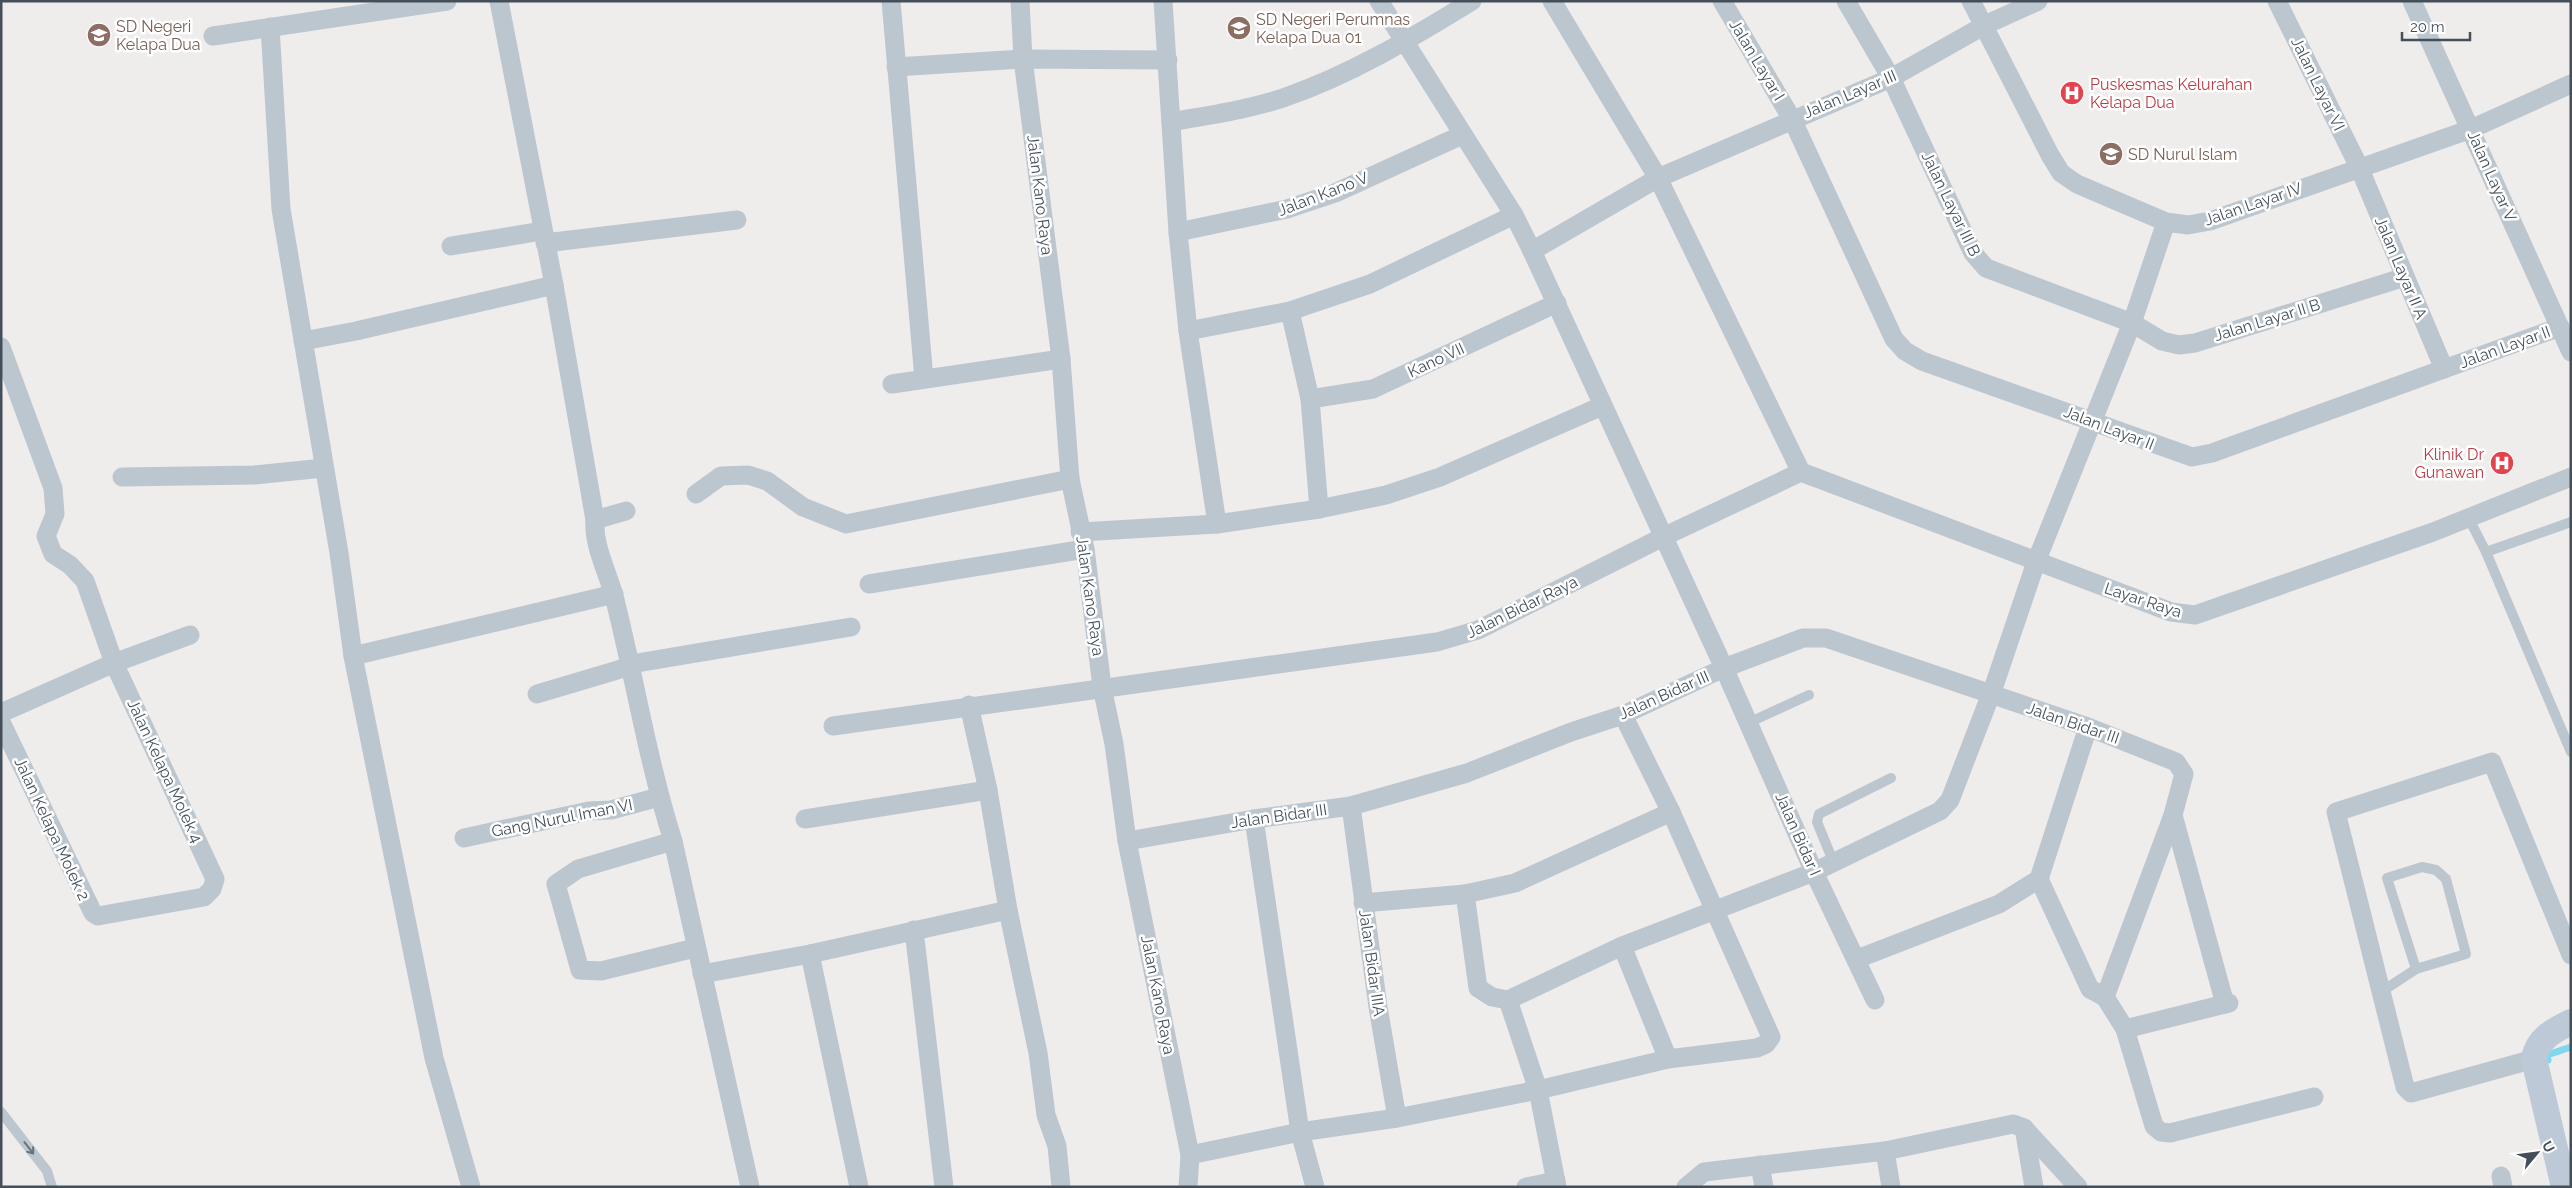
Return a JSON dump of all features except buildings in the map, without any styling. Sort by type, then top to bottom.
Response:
[{"type":"street","points":[[213,36],[446,1]]},
{"type":"street","points":[[499,1],[543,237],[554,285],[594,520],[594,532],[614,594],[631,665],[659,797],[672,841],[750,1187]]},
{"type":"street","points":[[891,1],[924,379]]},
{"type":"street","name":"Jalan Kano Raya","points":[[1020,1],[1023,59],[1061,358],[1070,479],[1083,540],[1102,687],[1114,744],[1127,840],[1190,1155],[1188,1187]]},
{"type":"street","points":[[1163,1],[1178,232],[1188,331],[1217,524]]},
{"type":"street","name":"Jalan Bidar I","points":[[1379,1],[1514,216],[1532,251],[1724,668],[1814,872],[1875,1000]]},
{"type":"street","points":[[1171,122],[1258,105],[1284,97],[1405,43],[1472,1]]},
{"type":"street","points":[[1552,1],[1658,178],[1801,472]]},
{"type":"street","name":"Jalan Layar I","points":[[1722,1],[1792,119]]},
{"type":"street","name":"Jalan Layar III B","points":[[1846,1],[1891,78],[1978,262],[1986,268],[2132,323]]},
{"type":"street","name":"Jalan Layar IV","points":[[1970,1],[2061,173],[2077,184],[2166,222],[2188,225],[2210,221],[2471,129],[2571,84]]},
{"type":"street","name":"Jalan Layar III","points":[[1532,251],[1658,178],[1891,78],[1984,26],[2038,1]]},
{"type":"street","name":"Jalan Layar VI","points":[[2277,1],[2359,167]]},
{"type":"street","name":"Jalan Layar V","points":[[2412,1],[2571,352]]},
{"type":"street","points":[[270,27],[281,209],[353,656],[434,1058],[471,1187]]},
{"type":"street","points":[[896,67],[1023,59],[1168,60]]},
{"type":"street","name":"Jalan Layar II","points":[[1792,119],[1894,339],[1905,351],[1922,361],[2093,420],[2192,457],[2212,453],[2560,327]]},
{"type":"street","name":"Jalan Kano V","points":[[1178,232],[1288,209],[1334,192],[1462,135]]},
{"type":"street","name":"Jalan Layar II A","points":[[2359,167],[2444,369]]},
{"type":"street","points":[[1188,331],[1290,311],[1370,284],[1514,216]]},
{"type":"street","points":[[451,246],[737,220]]},
{"type":"street","points":[[1465,894],[1478,988],[1492,997],[1508,1000],[1622,946],[1814,872],[1833,861],[1940,811],[1950,800],[1990,695],[2036,562],[2132,323],[2166,222]]},
{"type":"street","name":"Jalan Layar II B","points":[[2132,323],[2162,341],[2179,345],[2195,342],[2405,277]]},
{"type":"street","points":[[303,341],[356,331],[554,285]]},
{"type":"street","name":"Kano VII","points":[[1310,399],[1373,389],[1557,303]]},
{"type":"street","points":[[1290,311],[1310,399],[1319,509]]},
{"type":"street","name":"Jalan Kelapa Molek 4","points":[[1,347],[52,488],[55,514],[46,536],[53,554],[70,565],[85,581],[114,663],[215,878],[212,889],[204,897],[98,916],[89,908]]},
{"type":"street","points":[[892,384],[1061,358]]},
{"type":"street","points":[[869,584],[1083,540],[1217,524],[1319,509],[1386,495],[1440,477],[1602,406]]},
{"type":"street","points":[[122,477],[254,475],[324,468]]},
{"type":"street","name":"Jalan Bidar Raya","points":[[833,726],[969,705],[1437,642],[1458,637],[1478,630],[1663,537],[1801,472]]},
{"type":"street","name":"Layar Raya","points":[[1801,472],[2171,612],[2195,615],[2468,517],[2571,477]]},
{"type":"street","points":[[696,494],[720,476],[748,475],[767,481],[803,507],[846,524],[1070,479]]},
{"type":"street","points":[[594,520],[626,511]]},
{"type":"street","points":[[353,656],[614,594]]},
{"type":"street","points":[[537,694],[631,665],[851,627]]},
{"type":"street","points":[[1,713],[114,663],[190,635]]},
{"type":"street","name":"Jalan Bidar III","points":[[1127,840],[1254,819],[1351,806],[1467,773],[1571,732],[1623,714],[1724,668],[1803,638],[1815,636],[1826,638],[2088,727],[2176,762],[2184,774],[2173,815]]},
{"type":"street","points":[[969,705],[988,790],[1008,910],[1038,1053],[1046,1115],[1057,1146],[1061,1187]]},
{"type":"street","points":[[1190,1155],[1300,1132],[1397,1118],[1538,1090],[1668,1059],[1757,1048],[1766,1044],[1771,1037],[1671,812],[1623,714]]},
{"type":"street","name":"Jalan Kelapa Molek 2","points":[[1,722],[89,908]]},
{"type":"street","points":[[1857,959],[1999,904],[2039,879],[2088,727]]},
{"type":"street","points":[[2534,1059],[2411,1092],[2404,1087],[2336,812],[2492,762],[2571,955]]},
{"type":"street","points":[[805,819],[988,790]]},
{"type":"street","name":"Gang Nurul Iman VI","points":[[464,838],[589,811],[611,810],[659,797]]},
{"type":"street","name":"Jalan Bidar IIIA","points":[[1351,806],[1378,1007],[1397,1118]]},
{"type":"street","points":[[1363,903],[1465,894],[1515,882],[1671,812]]},
{"type":"street","points":[[2105,997],[2173,815]]},
{"type":"street","points":[[2126,1029],[2227,1004],[2173,815]]},
{"type":"street","points":[[1254,819],[1300,1132],[1316,1187]]},
{"type":"street","points":[[672,841],[578,869],[556,884],[580,970],[600,971],[695,948]]},
{"type":"street","points":[[2039,879],[2090,988],[2105,997],[2126,1029],[2154,1126],[2162,1132],[2170,1133],[2314,1097]]},
{"type":"street","points":[[702,974],[810,954],[1008,910]]},
{"type":"street","points":[[914,930],[944,1187]]},
{"type":"street","points":[[1622,946],[1668,1059]]},
{"type":"street","points":[[810,954],[859,1187]]},
{"type":"street","points":[[1508,1000],[1538,1090],[1557,1184],[1526,1187]]},
{"type":"street","points":[[2564,1187],[2534,1059],[2540,1042],[2552,1031],[2571,1022]]},
{"type":"street","points":[[1686,1187],[1704,1172],[1885,1151],[2012,1124],[2024,1128],[2078,1187]]},
{"type":"street","points":[[2024,1128],[2034,1187]]},
{"type":"street","points":[[1885,1151],[1891,1187]]},
{"type":"street","points":[[1760,1165],[1764,1187]]},
{"type":"lane","points":[[2468,517],[2486,552],[2571,752]]},
{"type":"lane","points":[[2486,552],[2571,522]]},
{"type":"lane","points":[[1748,723],[1809,695]]},
{"type":"lane","points":[[1833,861],[1817,822],[1819,814],[1891,778]]},
{"type":"lane","points":[[2381,992],[2416,969],[2466,954],[2446,880],[2436,870],[2422,867],[2387,878],[2416,969]]},
{"type":"lane","points":[[1,1112],[47,1171],[52,1187]]},
{"type":"waterway","points":[[2548,1060],[2547,1055],[2571,1047]]},
{"type":"place","name":"SD Negeri Perumnas Kelapa Dua 01","points":[[1239,28]]},
{"type":"place","name":"SD Negeri Kelapa Dua","points":[[99,35]]},
{"type":"place","name":"Puskesmas Kelurahan Kelapa Dua","points":[[2072,93]]},
{"type":"place","name":"SD Nurul Islam","points":[[2111,154]]},
{"type":"place","name":"Klinik Dr Gunawan","points":[[2502,463]]}]
